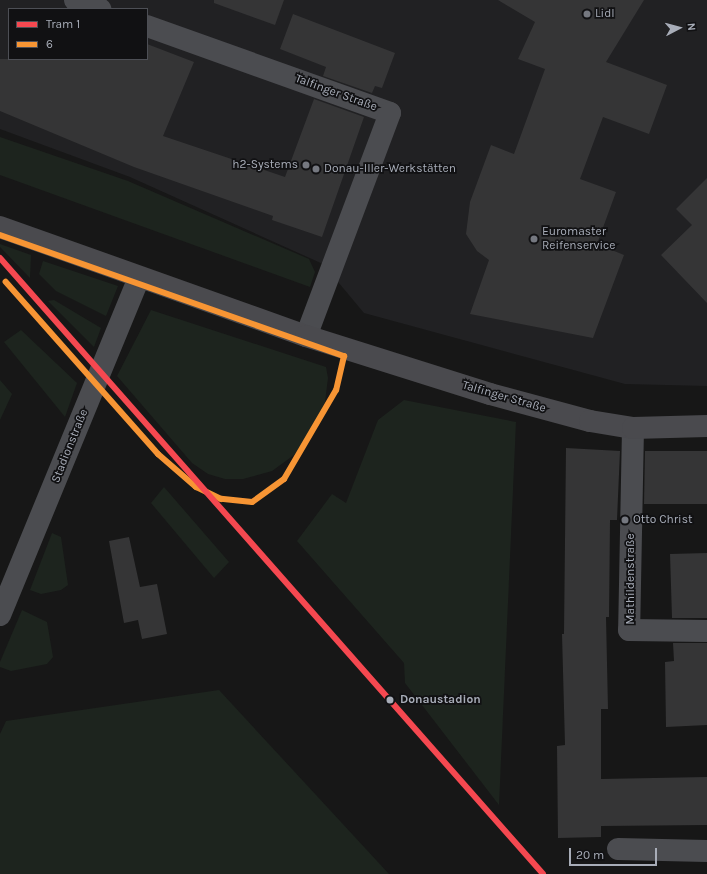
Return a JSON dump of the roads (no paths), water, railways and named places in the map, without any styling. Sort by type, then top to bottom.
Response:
[{"type":"street","points":[[75,0],[97,8]]},
{"type":"street","name":"Talfinger Straße","points":[[148,26],[390,113],[306,336]]},
{"type":"street","name":"Talfinger Straße","points":[[0,227],[139,278],[306,336],[490,394],[590,421],[633,428],[707,426]]},
{"type":"street","name":"Stadionstraße","points":[[0,615],[139,278]]},
{"type":"street","name":"Mathildenstraße","points":[[633,428],[629,630],[707,631]]},
{"type":"street","points":[[618,849],[707,851]]},
{"type":"tram line","name":"1","points":[[0,258],[543,874]]},
{"type":"place","name":"Lidl","points":[[587,14]]},
{"type":"place","name":"h2-Systems","points":[[306,165]]},
{"type":"place","name":"Donau-Iller-Werkstätten","points":[[316,169]]},
{"type":"place","name":"Euromaster Reifenservice","points":[[534,239]]},
{"type":"place","name":"Otto Christ","points":[[625,520]]},
{"type":"place","name":"Donaustadion","points":[[390,700]]}]
